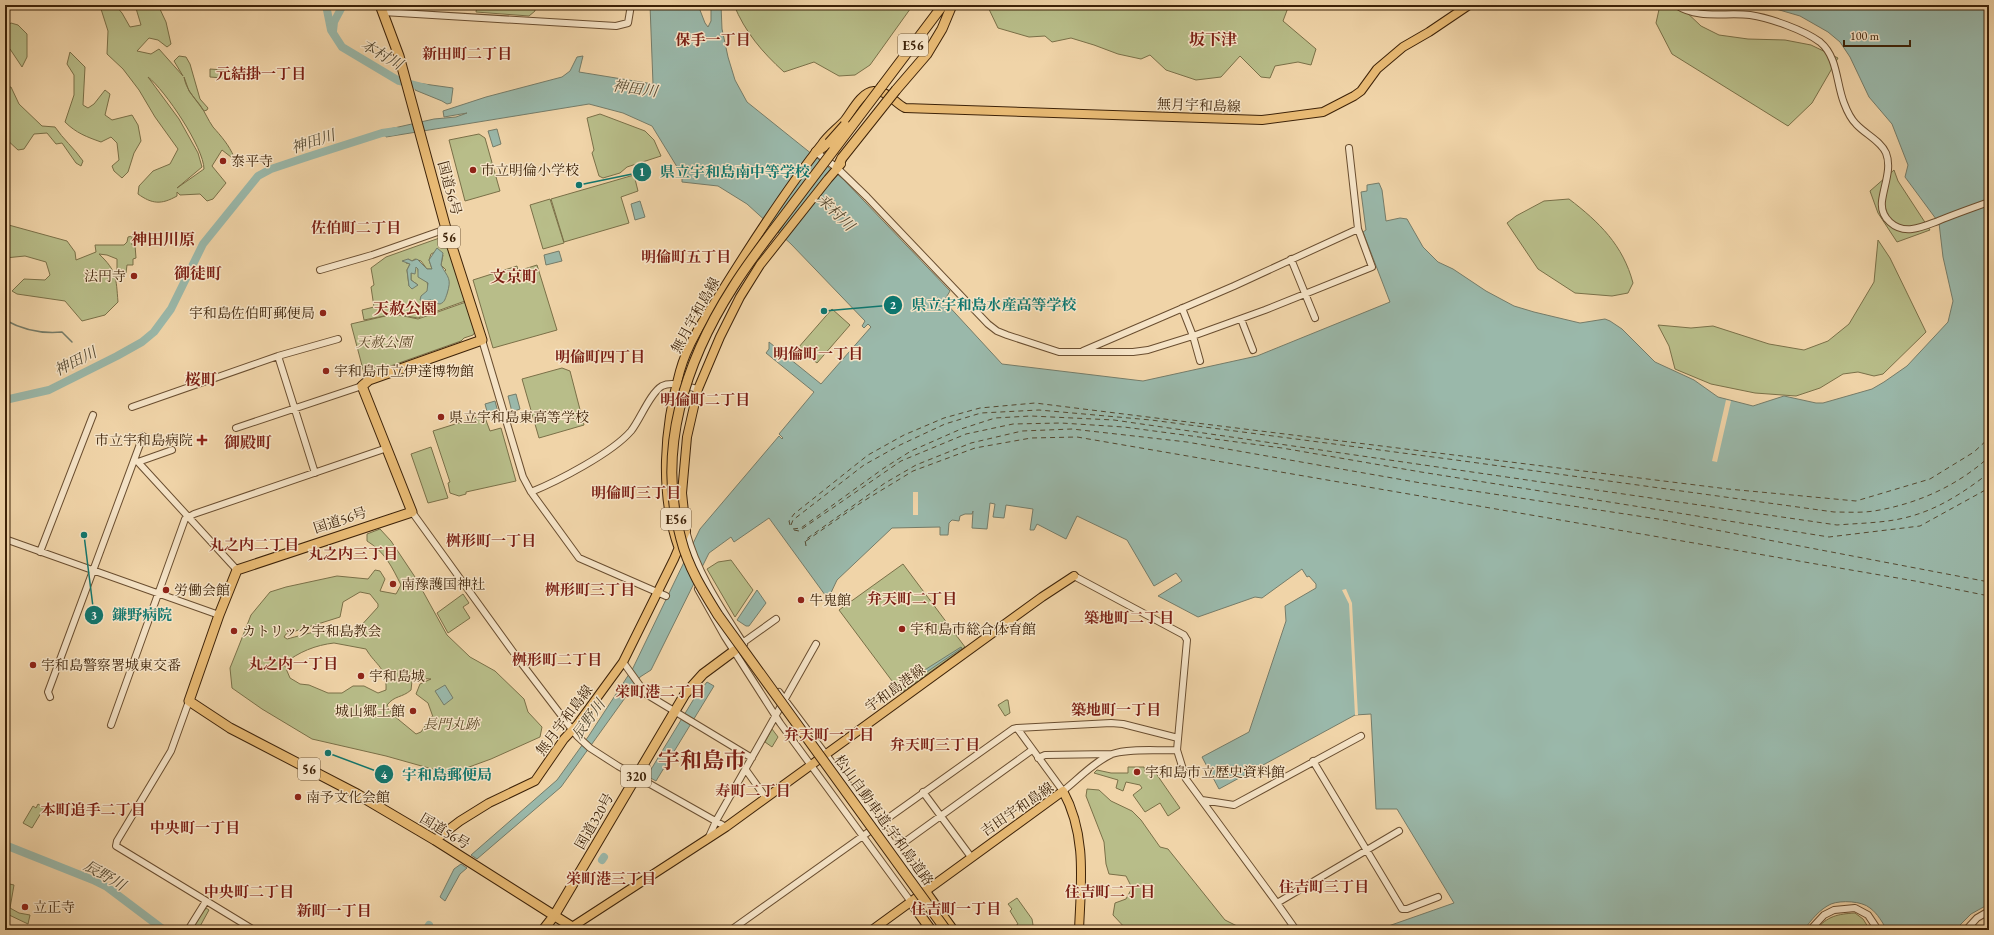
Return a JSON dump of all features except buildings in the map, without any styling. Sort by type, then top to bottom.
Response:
[{"type":"highway","points":[[836,170],[842,158],[930,49],[942,29],[952,5]]},
{"type":"highway","points":[[815,154],[829,143],[846,125],[880,85],[914,36],[942,6]]},
{"type":"highway","name":"国道56号","points":[[381,9],[406,84],[446,229],[482,340]]},
{"type":"highway","name":"松山自動車道;宇和島道路","points":[[880,85],[743,271],[708,331],[690,372],[676,419],[672,455],[672,494],[676,522],[684,549],[700,585],[718,615],[946,930]]},
{"type":"highway","points":[[412,512],[362,386],[369,380],[482,340]]},
{"type":"highway","name":"国道56号","points":[[238,570],[412,512]]},
{"type":"highway","points":[[189,701],[219,616],[238,570]]},
{"type":"highway","name":"国道320号","points":[[543,930],[554,916],[640,778],[679,714],[695,682],[734,651]]},
{"type":"highway","name":"国道56号","points":[[189,701],[230,728],[357,794],[435,840],[575,929]]},
{"type":"highway","points":[[925,891],[953,930]]},
{"type":"highway","points":[[911,902],[931,930]]},
{"type":"highway","name":"国道320号","points":[[552,930],[554,916]]},
{"type":"main road","name":"無月宇和島線","points":[[679,549],[669,514],[665,483],[668,432],[681,366],[689,346],[766,222],[821,144],[844,121],[864,96],[875,91],[883,93],[906,108],[1262,120],[1314,114],[1330,109],[1354,96],[1361,91],[1377,69],[1403,47],[1429,32],[1469,5]]},
{"type":"main road","name":"無月宇和島線","points":[[435,840],[460,821],[489,803],[536,781],[564,739],[623,662],[679,549],[686,531],[682,493],[687,437],[698,388],[720,337],[740,297],[760,265],[894,100]]},
{"type":"main road","name":"宇和島港線","points":[[575,929],[726,827],[1037,601],[1074,576]]},
{"type":"main road","name":"吉田宇和島線","points":[[872,930],[1062,791],[1072,810],[1080,844],[1082,879],[1079,930]]},
{"type":"street","points":[[381,9],[392,11],[616,26],[628,23],[631,5]]},
{"type":"street","points":[[1676,5],[1688,12],[1698,14],[1750,15],[1767,19],[1798,31],[1820,42],[1832,59],[1848,114],[1857,125],[1886,152],[1888,169],[1882,210],[1890,223],[1903,229],[1914,229],[1989,202]]},
{"type":"street","points":[[815,154],[836,170],[997,331],[1051,351],[1077,353],[1133,352],[1148,350],[1241,319],[1372,267],[1358,229],[1349,148]]},
{"type":"street","points":[[320,270],[372,256],[446,229]]},
{"type":"street","points":[[1077,353],[1291,260],[1358,229]]},
{"type":"street","points":[[1291,260],[1315,318]]},
{"type":"street","points":[[1182,308],[1193,336],[1200,361]]},
{"type":"street","points":[[1241,319],[1253,350]]},
{"type":"street","points":[[132,407],[278,356],[338,339]]},
{"type":"street","points":[[482,340],[523,477],[531,492],[579,558],[666,596]]},
{"type":"street","points":[[278,356],[315,473]]},
{"type":"street","points":[[531,492],[615,447],[631,431],[659,389],[670,384],[698,388]]},
{"type":"street","points":[[236,428],[362,386]]},
{"type":"street","points":[[40,552],[93,415]]},
{"type":"street","points":[[50,697],[48,692],[92,570],[136,461],[143,436]]},
{"type":"street","points":[[111,725],[182,524],[188,516],[387,448]]},
{"type":"street","points":[[136,461],[172,450]]},
{"type":"street","points":[[136,461],[238,570]]},
{"type":"street","points":[[412,512],[572,730],[584,743],[640,778],[726,827]]},
{"type":"street","points":[[686,531],[701,571],[723,612],[743,643],[878,824],[925,891]]},
{"type":"street","points":[[5,539],[219,616]]},
{"type":"street","points":[[679,549],[695,583],[734,651],[776,716],[911,902]]},
{"type":"street","points":[[1074,576],[1184,635],[1187,640],[1177,750],[1186,779],[1296,930]]},
{"type":"street","points":[[734,651],[776,619]]},
{"type":"street","points":[[707,840],[716,821],[816,644]]},
{"type":"street","points":[[623,662],[646,694],[752,758]]},
{"type":"street","points":[[189,701],[171,751],[116,844],[118,848],[254,930]]},
{"type":"street","points":[[731,930],[1008,730],[1016,728],[1110,723],[1123,724],[1178,738]]},
{"type":"street","points":[[1016,728],[1062,791],[1112,754]]},
{"type":"street","points":[[1202,800],[1234,805],[1361,736]]},
{"type":"street","points":[[895,848],[1032,750]]},
{"type":"street","points":[[1038,758],[1045,755],[1112,754],[1177,750]]},
{"type":"street","points":[[1313,761],[1402,909],[1407,909],[1438,897]]},
{"type":"street","points":[[746,770],[766,798]]},
{"type":"street","points":[[923,792],[970,857]]},
{"type":"street","points":[[1277,903],[1399,831]]},
{"type":"street","points":[[188,930],[206,902]]},
{"type":"street","points":[[1810,930],[1824,915],[1834,910],[1855,908],[1868,915],[1878,930]]},
{"type":"street","points":[[1966,930],[1976,918],[1989,911]]},
{"type":"green space","points":[[106,5],[115,5],[122,13],[130,27],[141,25],[135,5],[158,5],[166,22],[171,44],[167,47],[158,40],[149,38],[137,51],[151,54],[159,49],[183,76],[174,61],[179,56],[186,57],[190,64],[200,99],[208,108],[207,110],[203,110],[234,157],[231,157],[222,150],[212,166],[226,183],[213,199],[207,201],[200,194],[180,195],[177,192],[177,196],[171,199],[157,202],[148,200],[138,194],[139,186],[153,171],[170,164],[178,149],[155,117],[139,90],[123,69],[107,54],[108,31],[101,9]],"holes":[[[148,77],[173,106],[191,134],[198,148],[204,169],[177,188],[202,167],[198,153],[179,119]]]},
{"type":"green space","points":[[477,5],[535,5],[535,11],[529,16],[476,12]]},
{"type":"green space","points":[[734,5],[913,5],[870,65],[855,75],[839,76],[814,62],[784,72],[768,57],[749,33]]},
{"type":"green space","points":[[987,5],[1289,5],[1283,21],[1316,49],[1311,65],[1298,62],[1275,66],[1270,78],[1261,77],[1240,56],[1221,77],[1196,80],[1166,70],[1150,55],[1141,59],[1118,54],[1071,38],[1052,42],[1045,36],[1029,37],[998,28]]},
{"type":"green space","points":[[1660,5],[1675,5],[1683,9],[1701,26],[1719,35],[1748,39],[1785,40],[1811,45],[1838,58],[1812,103],[1788,126],[1672,54],[1656,23]]},
{"type":"green space","points":[[11,23],[18,25],[27,34],[27,57],[22,67],[10,49],[5,52],[5,27]]},
{"type":"green space","points":[[70,52],[85,67],[83,105],[88,108],[94,104],[105,90],[110,94],[105,115],[112,120],[132,115],[138,125],[141,141],[134,153],[128,172],[122,178],[114,171],[112,166],[119,160],[117,143],[111,137],[101,142],[78,132],[65,122],[74,95],[74,75],[67,64]]},
{"type":"green space","points":[[210,69],[224,70],[223,78],[210,77]]},
{"type":"green space","points":[[5,87],[11,87],[19,104],[42,126],[55,127],[83,161],[81,166],[76,163],[62,143],[56,144],[47,133],[34,134],[24,149],[18,150],[5,138],[5,132],[9,125],[8,120],[5,118]]},
{"type":"green space","points":[[600,114],[645,131],[654,140],[661,156],[627,167],[620,173],[603,178],[599,176],[592,153],[594,150],[587,118]]},
{"type":"green space","points":[[479,134],[485,138],[500,191],[465,201],[449,140]]},
{"type":"green space","points":[[1894,170],[1898,181],[1930,230],[1897,242],[1878,213],[1870,191]]},
{"type":"green space","points":[[634,175],[638,191],[621,197],[629,223],[564,242],[551,199]]},
{"type":"green space","points":[[550,199],[564,243],[543,249],[530,205]]},
{"type":"green space","points":[[1569,199],[1600,226],[1623,257],[1629,269],[1633,283],[1628,293],[1612,296],[1575,293],[1538,269],[1507,223],[1516,216],[1544,201]]},
{"type":"green space","points":[[5,224],[67,241],[75,252],[76,260],[96,252],[95,245],[124,245],[127,242],[128,237],[132,236],[132,245],[135,245],[136,258],[133,259],[133,265],[127,265],[126,273],[117,272],[117,259],[99,254],[109,265],[114,275],[117,287],[118,302],[105,315],[82,321],[65,301],[17,294],[12,291],[24,279],[45,280],[50,275],[46,262],[25,256],[5,258]]},
{"type":"green space","points":[[445,236],[465,301],[418,318],[394,314],[364,320],[362,310],[374,307],[371,287],[374,285],[371,268],[386,257]],"holes":[[[435,252],[443,255],[441,265],[446,270],[428,288],[427,281],[419,277],[418,269],[416,267],[411,273],[411,280],[418,285],[409,286],[407,270],[410,264],[406,263],[408,259],[412,261],[415,259],[421,261],[427,269],[432,269],[429,260],[431,254]]]},
{"type":"green space","points":[[1878,240],[1890,258],[1926,332],[1883,374],[1874,376],[1858,372],[1843,374],[1820,388],[1796,396],[1755,393],[1711,384],[1675,369],[1669,346],[1658,325],[1691,328],[1713,326],[1769,344],[1804,350],[1828,341],[1849,324],[1874,282]]},
{"type":"green space","points":[[537,265],[557,330],[493,348],[473,280],[517,266],[518,271]]},
{"type":"green space","name":"天赦公園","points":[[466,302],[475,332],[473,335],[464,338],[461,341],[368,374],[364,373],[351,324],[394,314],[418,319]]},
{"type":"green space","points":[[832,309],[850,325],[817,363],[798,348]]},
{"type":"green space","points":[[562,368],[570,371],[584,425],[539,438],[522,379]]},
{"type":"green space","points":[[484,415],[490,431],[501,428],[516,481],[466,492],[466,494],[459,496],[450,493],[448,483],[450,482],[433,431]]},
{"type":"green space","points":[[431,447],[448,498],[428,503],[411,454]]},
{"type":"green space","name":"長門丸跡","points":[[380,529],[391,541],[415,577],[447,635],[470,657],[495,671],[524,699],[528,712],[542,727],[540,737],[491,759],[450,774],[386,756],[312,739],[262,709],[232,688],[230,668],[251,615],[270,592],[337,576],[368,579],[375,570],[380,571],[385,579],[380,591],[396,594],[401,585],[391,566],[383,555],[367,541],[367,534]],"holes":[[[360,592],[370,594],[378,604],[378,607],[358,629],[349,633],[333,630],[310,633],[287,639],[284,637],[286,634],[340,617],[343,602]],[[334,643],[366,649],[383,671],[386,682],[386,690],[378,693],[364,686],[353,686],[342,693],[328,693],[309,685],[300,684],[290,678],[284,664],[301,653],[314,647]],[[416,678],[431,679],[420,684],[416,694],[428,703],[433,717],[431,717],[421,732],[416,734],[393,715],[387,705],[411,690],[412,681]]]},
{"type":"green space","points":[[731,560],[753,590],[735,617],[707,569],[718,562]]},
{"type":"green space","name":"宇和島市総合体育館","points":[[903,564],[965,647],[901,693],[839,610]]},
{"type":"green space","points":[[463,594],[469,603],[463,607],[470,618],[448,633],[437,613]]},
{"type":"green space","points":[[1008,700],[1010,713],[1005,716],[998,705]]},
{"type":"green space","points":[[772,729],[778,737],[772,747],[765,742]]},
{"type":"green space","points":[[1128,767],[1144,767],[1145,772],[1155,772],[1180,808],[1168,816],[1160,803],[1145,812],[1133,795],[1142,788],[1140,785],[1126,782],[1123,791],[1116,788],[1118,780],[1094,773],[1097,770],[1111,773],[1128,773]]},
{"type":"green space","points":[[1087,789],[1099,790],[1111,801],[1132,811],[1141,820],[1160,847],[1168,849],[1225,920],[1245,930],[1127,930],[1113,915],[1115,903],[1126,899],[1132,888],[1126,876],[1109,874],[1106,864],[1104,842],[1086,796]]},
{"type":"green space","points":[[38,804],[44,808],[32,828],[23,823],[33,806],[36,808]]},
{"type":"green space","points":[[5,883],[14,885],[10,908],[19,913],[30,915],[28,924],[5,913]]},
{"type":"green space","points":[[1017,898],[1032,919],[1033,925],[1027,930],[1010,930],[1018,924],[1010,911],[1012,909],[1008,904]]},
{"type":"green space","points":[[206,908],[209,910],[198,930],[190,930]]},
{"type":"green space","points":[[1855,913],[1863,919],[1870,930],[1816,930],[1820,925],[1833,917]]},
{"type":"water","name":"来村川","points":[[650,5],[698,5],[708,27],[711,21],[711,5],[721,5],[722,29],[728,57],[735,80],[747,102],[843,179],[950,291],[944,301],[1002,364],[1143,381],[1257,356],[1390,302],[1363,232],[1366,230],[1361,192],[1367,191],[1367,185],[1379,183],[1382,190],[1386,221],[1400,218],[1407,219],[1423,247],[1438,262],[1453,269],[1486,291],[1514,306],[1534,312],[1580,323],[1605,319],[1610,321],[1622,329],[1655,362],[1694,380],[1718,397],[1753,406],[1784,396],[1816,403],[1823,403],[1872,389],[1907,366],[1948,322],[1953,301],[1943,257],[1939,223],[1905,177],[1908,165],[1892,124],[1869,97],[1850,57],[1840,42],[1828,32],[1800,16],[1776,9],[1709,8],[1692,5],[1989,5],[1989,904],[1971,914],[1955,930],[1887,930],[1878,915],[1873,910],[1862,904],[1846,902],[1835,903],[1827,906],[1816,915],[1804,930],[1377,930],[1454,903],[1397,809],[1376,809],[1371,714],[1355,715],[1219,789],[1202,757],[1249,732],[1286,621],[1285,606],[1316,588],[1316,584],[1309,576],[1307,577],[1302,569],[1262,598],[1255,597],[1198,617],[1158,596],[1182,581],[1176,573],[1154,586],[1127,540],[1077,516],[1066,539],[1037,524],[1034,530],[1030,530],[1033,509],[1006,505],[1004,518],[993,517],[995,504],[990,503],[987,529],[972,528],[973,511],[972,514],[960,516],[959,521],[952,520],[949,523],[948,535],[940,535],[940,527],[892,528],[837,580],[828,599],[769,518],[734,542],[731,537],[709,553],[651,670],[640,677],[561,787],[477,859],[471,855],[557,780],[588,737],[633,668],[700,529],[779,436],[782,439],[783,438],[779,434],[814,392],[766,353],[769,349],[769,342],[821,384],[871,327],[868,324],[864,328],[862,326],[865,321],[791,244],[747,204],[718,186],[682,182],[682,175],[652,126],[623,113],[589,104],[386,137],[385,130],[434,119],[456,117],[467,113],[444,117],[443,111],[486,97],[562,77],[570,71],[577,57],[583,56],[579,72],[653,84]]},
{"type":"water","points":[[417,83],[453,88],[451,103],[447,104],[415,90]]},
{"type":"water","points":[[497,129],[501,144],[493,147],[488,131]]},
{"type":"water","points":[[640,201],[645,217],[635,220],[631,204]]},
{"type":"water","points":[[437,248],[443,253],[441,265],[449,281],[445,299],[440,304],[434,303],[431,300],[420,300],[421,296],[427,291],[428,283],[418,277],[418,269],[416,267],[415,274],[411,273],[411,280],[418,285],[412,289],[409,286],[407,270],[410,264],[402,261],[408,259],[412,261],[417,259],[427,269],[432,269],[429,260]]},
{"type":"water","points":[[559,251],[562,261],[546,265],[544,255]]},
{"type":"water","points":[[516,394],[520,409],[512,412],[508,396]]},
{"type":"water","points":[[495,401],[499,416],[489,419],[485,404]]},
{"type":"water","points":[[757,590],[766,603],[749,626],[746,626],[737,620]]},
{"type":"water","points":[[961,647],[962,648],[912,682],[907,675],[910,673],[914,679],[918,676],[916,673],[921,669],[923,671]]},
{"type":"water","points":[[707,682],[714,686],[656,781],[647,776],[695,697]]},
{"type":"water","points":[[445,685],[453,698],[444,705],[435,691]]},
{"type":"water","points":[[461,864],[467,868],[460,874],[445,901],[440,897],[454,869]]},
{"type":"pier","points":[[1726,400],[1731,401],[1717,462],[1712,461]]},
{"type":"pier","points":[[913,492],[918,492],[918,515],[913,515]]},
{"type":"pier","points":[[1346,589],[1352,603],[1358,715],[1355,715],[1349,604],[1342,590]]},
{"type":"waterway","name":"本村川","points":[[326,5],[331,30],[342,47],[399,81],[426,88]]},
{"type":"waterway","points":[[333,31],[334,22],[343,5]]},
{"type":"waterway","name":"神田川","points":[[5,400],[49,390],[117,356],[142,342],[154,332],[171,309],[203,244],[258,176],[271,169],[307,157],[382,133],[396,131]]},
{"type":"waterway","points":[[5,320],[32,330],[62,332],[72,342]]},
{"type":"waterway","name":"辰野川","points":[[5,845],[107,887],[164,930]]},
{"type":"waterway","name":"辰野川","points":[[426,930],[429,925]]},
{"type":"ferry route","points":[[790,525],[789,521],[794,514],[868,455],[904,435],[944,418],[980,408],[1035,403],[1728,489],[1856,501],[1930,479],[1974,452],[1989,438]]},
{"type":"ferry route","points":[[791,525],[793,520],[864,465],[900,445],[945,424],[981,413],[1039,410],[1151,420],[1834,512],[1874,511],[1906,504],[1950,485],[1964,477],[1989,457]]},
{"type":"ferry route","points":[[793,529],[801,528],[884,468],[911,451],[961,429],[995,418],[1031,416],[1114,420],[1837,525],[1891,520],[1919,514],[1941,505],[1989,473]]},
{"type":"ferry route","points":[[794,530],[799,531],[901,461],[966,434],[1013,424],[1061,423],[1124,427],[1282,448],[1421,472],[1829,537],[1920,526],[1989,488]]},
{"type":"ferry route","points":[[806,546],[805,540],[885,483],[916,465],[971,443],[1022,431],[1072,429],[1187,442],[1421,483],[1658,519],[1989,582]]},
{"type":"ferry route","points":[[806,541],[862,502],[913,471],[975,448],[1031,438],[1077,437],[1915,581],[1989,596]]},
{"type":"place","name":"泰平寺","points":[[223,161]]},
{"type":"place","name":"市立明倫小学校","points":[[473,170]]},
{"type":"place","name":"県立宇和島南中等学校","points":[[579,185]]},
{"type":"place","name":"法円寺","points":[[134,276]]},
{"type":"place","name":"県立宇和島水産高等学校","points":[[824,311]]},
{"type":"place","name":"宇和島佐伯町郵便局","points":[[323,313]]},
{"type":"place","name":"宇和島市立伊達博物館","points":[[326,371]]},
{"type":"place","name":"県立宇和島東高等学校","points":[[441,417]]},
{"type":"place","name":"市立宇和島病院","points":[[202,440]]},
{"type":"place","name":"鎌野病院","points":[[84,535]]},
{"type":"place","name":"南豫護国神社","points":[[393,584]]},
{"type":"place","name":"労働会館","points":[[166,590]]},
{"type":"place","name":"牛鬼館","points":[[801,600]]},
{"type":"place","name":"宇和島市総合体育館","points":[[902,629]]},
{"type":"place","name":"カトリック宇和島教会","points":[[234,631]]},
{"type":"place","name":"宇和島警察署城東交番","points":[[33,665]]},
{"type":"place","name":"宇和島城","points":[[361,676]]},
{"type":"place","name":"城山郷土館","points":[[413,711]]},
{"type":"place","name":"宇和島郵便局","points":[[328,753]]},
{"type":"place","name":"宇和島市立歴史資料館","points":[[1137,772]]},
{"type":"place","name":"南予文化会館","points":[[298,797]]},
{"type":"place","name":"立正寺","points":[[25,907]]},
{"type":"district","name":"保手一丁目","points":[[713,39]]},
{"type":"district","name":"坂下津","points":[[1213,39]]},
{"type":"district","name":"新田町二丁目","points":[[467,53]]},
{"type":"district","name":"元結掛一丁目","points":[[261,73]]},
{"type":"district","name":"佐伯町二丁目","points":[[356,227]]},
{"type":"district","name":"神田川原","points":[[163,239]]},
{"type":"district","name":"明倫町五丁目","points":[[686,256]]},
{"type":"district","name":"御徒町","points":[[198,273]]},
{"type":"district","name":"文京町","points":[[514,276]]},
{"type":"district","name":"天赦公園","points":[[405,308]]},
{"type":"district","name":"明倫町一丁目","points":[[818,353]]},
{"type":"district","name":"明倫町四丁目","points":[[600,356]]},
{"type":"district","name":"桜町","points":[[201,379]]},
{"type":"district","name":"明倫町二丁目","points":[[705,399]]},
{"type":"district","name":"御殿町","points":[[248,442]]},
{"type":"district","name":"明倫町三丁目","points":[[636,492]]},
{"type":"district","name":"桝形町一丁目","points":[[491,540]]},
{"type":"district","name":"丸之内二丁目","points":[[254,544]]},
{"type":"district","name":"丸之内三丁目","points":[[353,553]]},
{"type":"district","name":"桝形町三丁目","points":[[590,589]]},
{"type":"district","name":"弁天町二丁目","points":[[912,598]]},
{"type":"district","name":"築地町二丁目","points":[[1129,617]]},
{"type":"district","name":"桝形町二丁目","points":[[557,659]]},
{"type":"district","name":"丸之内一丁目","points":[[293,663]]},
{"type":"district","name":"栄町港二丁目","points":[[660,691]]},
{"type":"district","name":"築地町一丁目","points":[[1116,709]]},
{"type":"district","name":"弁天町一丁目","points":[[829,734]]},
{"type":"district","name":"弁天町三丁目","points":[[935,744]]},
{"type":"district","name":"宇和島市","points":[[702,760]]},
{"type":"district","name":"寿町二丁目","points":[[753,790]]},
{"type":"district","name":"本町追手二丁目","points":[[93,809]]},
{"type":"district","name":"中央町一丁目","points":[[195,827]]},
{"type":"district","name":"栄町港三丁目","points":[[611,878]]},
{"type":"district","name":"住吉町三丁目","points":[[1324,886]]},
{"type":"district","name":"中央町二丁目","points":[[249,891]]},
{"type":"district","name":"住吉町二丁目","points":[[1110,891]]},
{"type":"district","name":"住吉町一丁目","points":[[956,908]]},
{"type":"district","name":"新町一丁目","points":[[334,910]]}]
